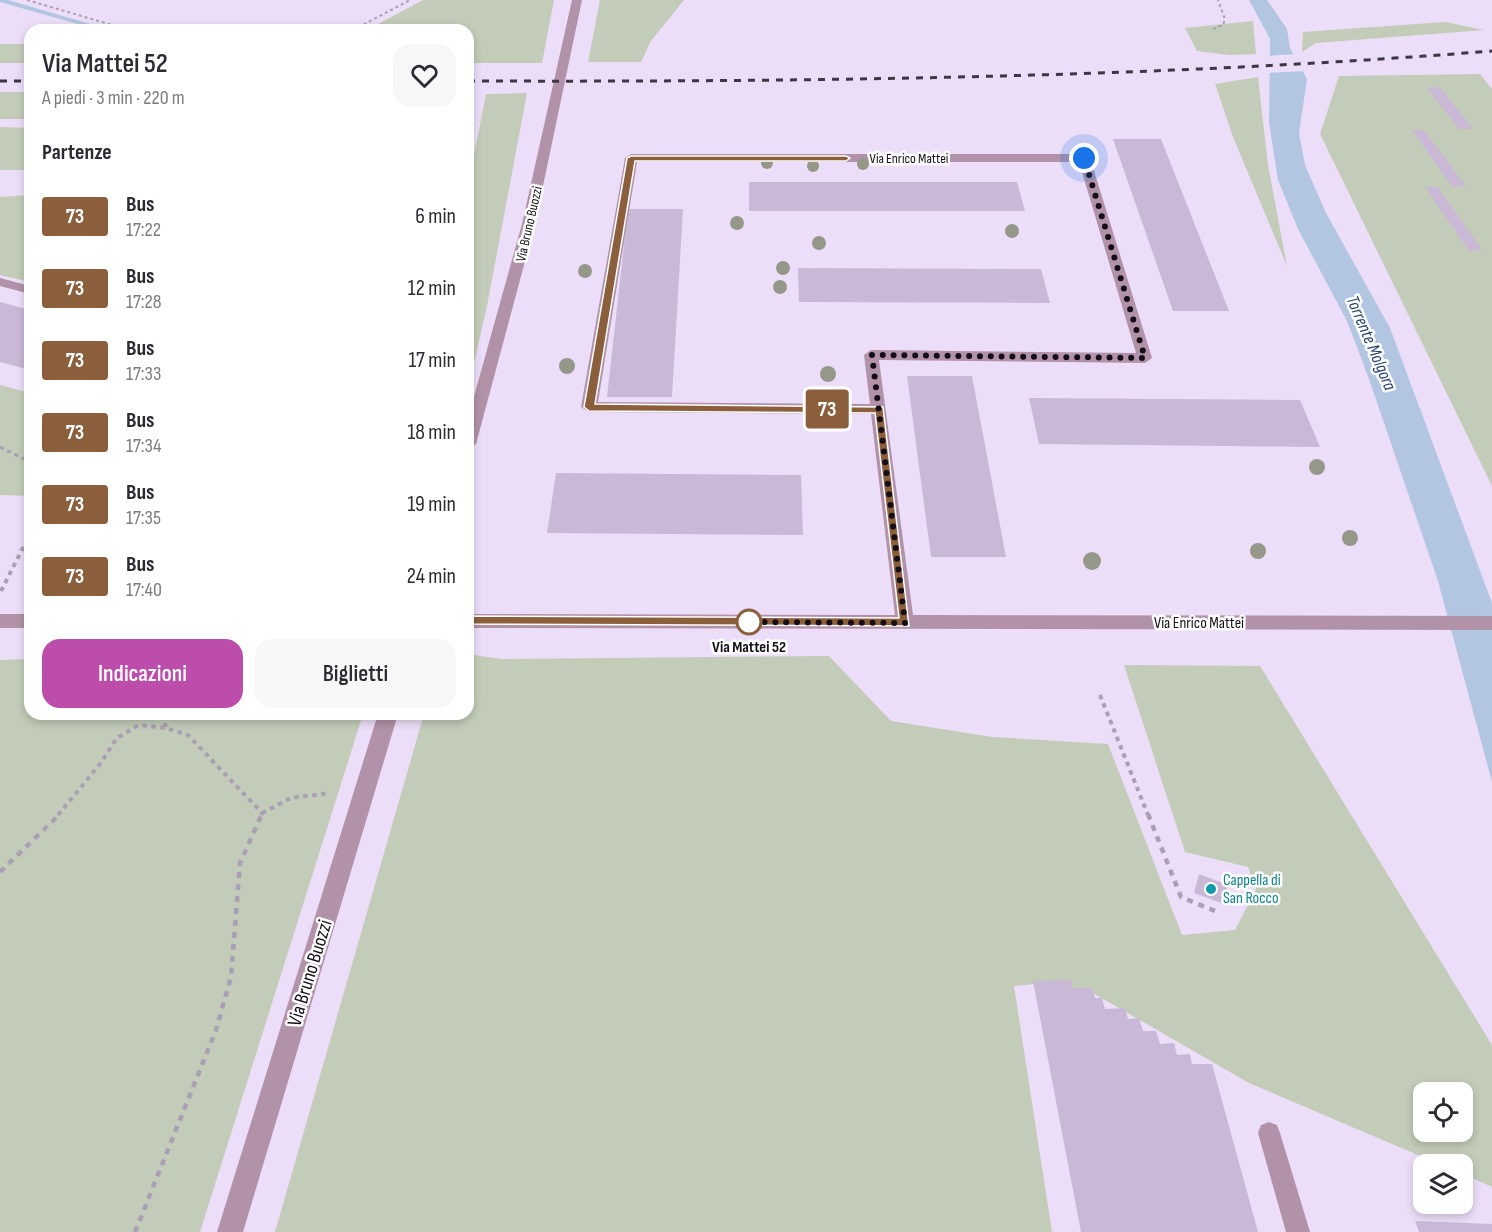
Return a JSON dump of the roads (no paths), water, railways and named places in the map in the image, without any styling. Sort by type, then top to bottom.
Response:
[{"type":"street","name":"Via Bruno Buozzi","points":[[474,409],[512,295],[557,105],[577,0]]},
{"type":"street","name":"Via Enrico Mattei","points":[[879,409],[589,407],[631,158],[1084,158],[1145,358],[872,355],[879,409],[905,623]]},
{"type":"street","points":[[0,282],[24,288]]},
{"type":"street","points":[[0,621],[24,621]]},
{"type":"street","name":"Via Enrico Mattei","points":[[474,621],[1492,623]]},
{"type":"street","name":"Via Bruno Buozzi","points":[[230,1232],[386,720]]},
{"type":"lane","points":[[1269,1133],[1298,1232]]},
{"type":"water","name":"Torrente Molgora","points":[[1249,0],[1267,0],[1287,29],[1290,48],[1307,79],[1299,133],[1305,165],[1326,213],[1390,328],[1492,603],[1492,782],[1438,581],[1369,379],[1347,321],[1298,229],[1278,180],[1269,123],[1270,39]]},
{"type":"waterway","points":[[0,0],[86,24]]},
{"type":"railway","points":[[474,81],[724,81],[1108,73],[1492,51]]},
{"type":"railway","points":[[0,81],[24,81]]},
{"type":"place","name":"Via Mattei 52","points":[[749,622]]},
{"type":"place","name":"Cappella di San Rocco","points":[[1211,889]]}]
